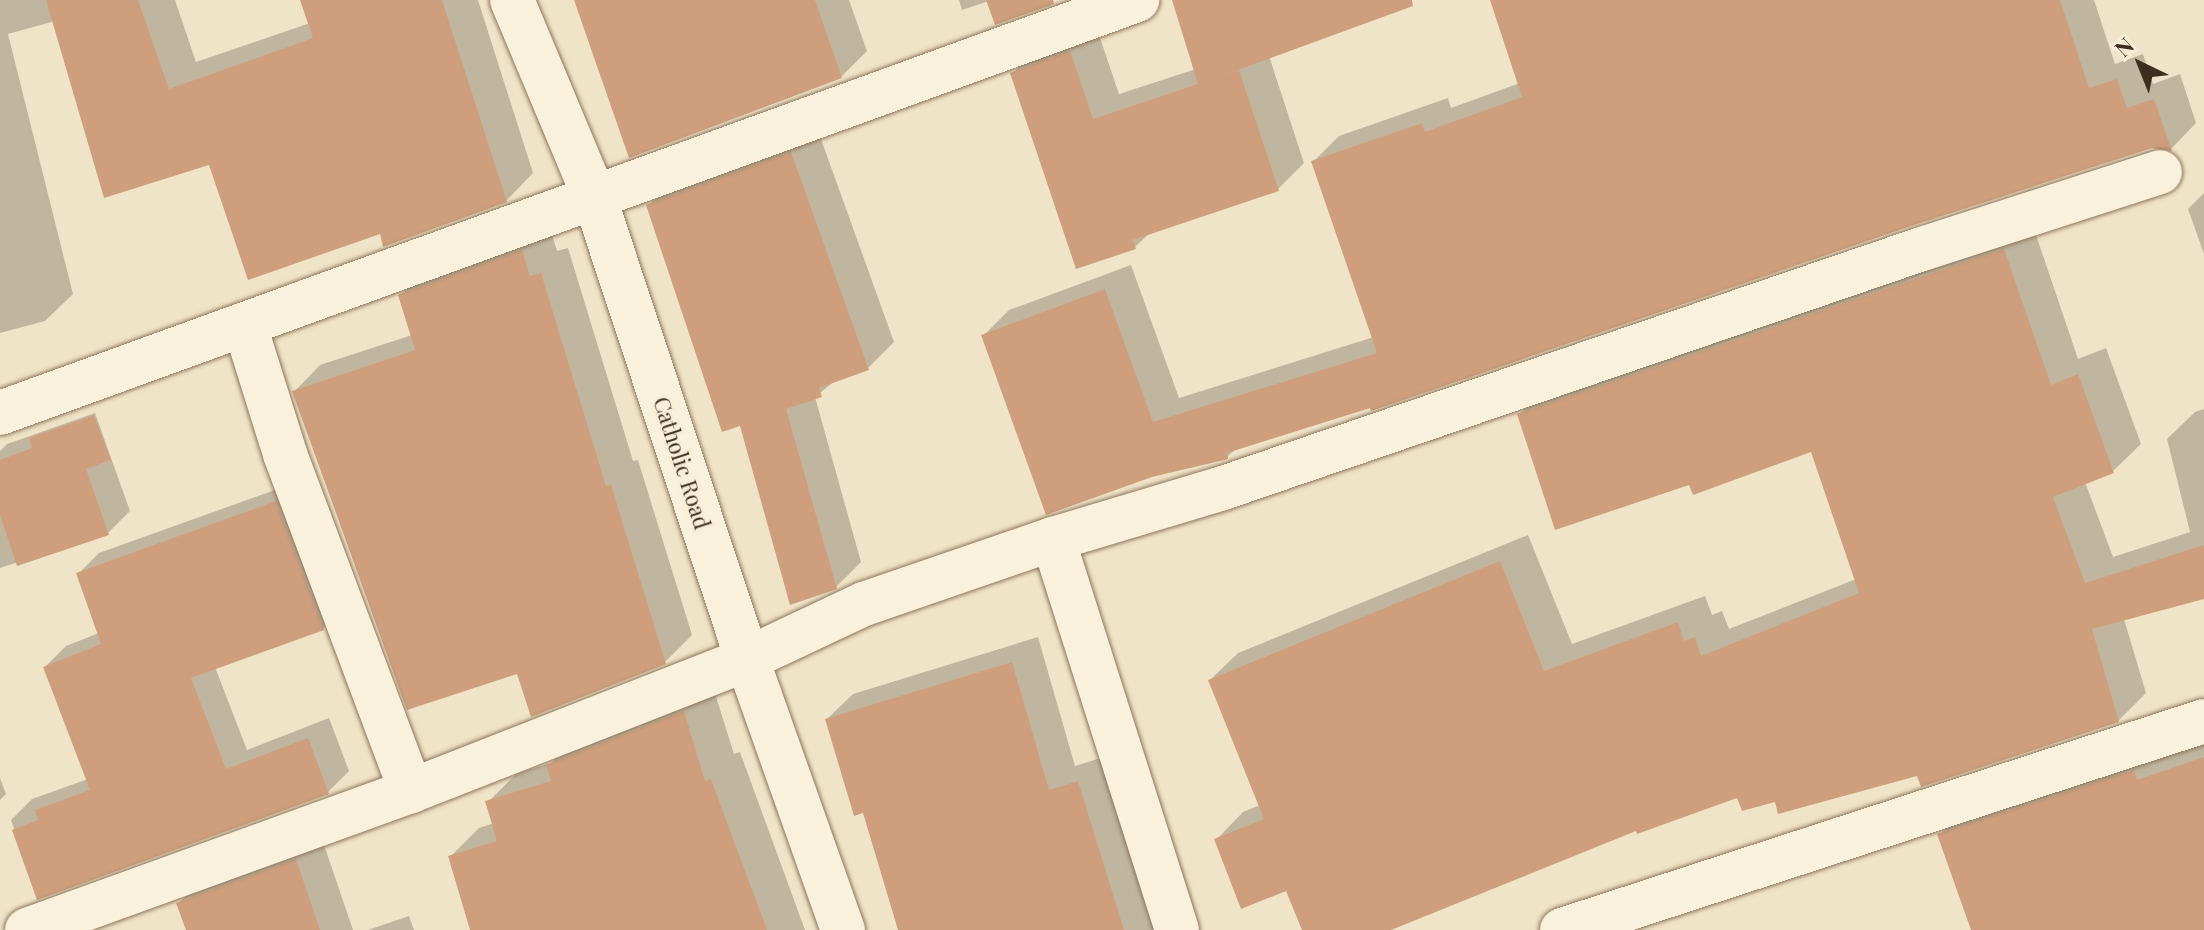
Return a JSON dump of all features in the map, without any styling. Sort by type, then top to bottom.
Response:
[{"type":"street","name":"Catholic Road","points":[[512,0],[594,196],[747,659],[843,930]]},
{"type":"street","points":[[0,413],[1137,0]]},
{"type":"street","points":[[27,930],[411,791],[747,659],[864,604],[1053,539],[1223,488],[1922,249],[2160,172]]},
{"type":"street","points":[[245,326],[285,454],[411,791]]},
{"type":"street","points":[[1053,539],[1177,930]]},
{"type":"street","points":[[1562,930],[2204,721]]},
{"type":"building","points":[[46,0],[138,0],[169,89],[313,38],[300,0],[442,0],[507,202],[383,247],[380,234],[248,280],[209,165],[104,198]]},
{"type":"building","points":[[574,0],[815,0],[842,78],[629,158]]},
{"type":"building","points":[[986,0],[1053,0],[1054,4],[995,25]]},
{"type":"building","points":[[1172,0],[1412,0],[1413,6],[1216,78],[1239,70],[1279,191],[1133,240],[1136,249],[1076,269],[1010,73],[1070,51],[1093,119],[1198,84]]},
{"type":"building","points":[[1490,0],[2060,0],[2089,88],[2117,79],[2127,108],[2154,99],[2172,151],[2152,148],[1914,225],[1371,411],[1370,408],[1227,453],[1228,459],[1152,477],[1046,515],[981,335],[1105,289],[1153,422],[1377,353],[1311,161],[1422,123],[1425,132],[1522,97]]},
{"type":"building","points":[[791,152],[869,370],[819,388],[822,397],[786,409],[837,589],[790,605],[740,426],[722,432],[646,205]]},
{"type":"building","points":[[2004,249],[2051,385],[2078,374],[2114,473],[2053,497],[2085,583],[2204,545],[2204,599],[2092,629],[2119,722],[1921,787],[1917,776],[1778,814],[1775,802],[1742,811],[1737,798],[1637,834],[1636,831],[1391,930],[1302,930],[1286,891],[1241,909],[1214,839],[1264,819],[1208,680],[1500,561],[1544,671],[1678,622],[1684,641],[1695,637],[1701,656],[1859,593],[1811,452],[1693,495],[1689,485],[1555,530],[1517,414]]},
{"type":"building","points":[[522,250],[530,276],[541,273],[606,486],[611,485],[666,664],[531,717],[517,674],[407,710],[292,391],[415,350],[398,295]]},
{"type":"building","points":[[94,415],[111,460],[86,469],[109,535],[17,566],[0,515],[0,460],[32,448],[29,438]]},
{"type":"building","points":[[276,501],[324,630],[191,678],[226,769],[308,738],[329,794],[37,900],[12,830],[38,820],[35,810],[90,790],[43,667],[101,644],[76,573]]},
{"type":"building","points":[[1012,662],[1049,790],[1078,781],[1124,930],[898,930],[863,813],[854,816],[825,719]]},
{"type":"building","points":[[684,711],[705,781],[711,779],[767,930],[470,930],[448,856],[497,841],[485,801],[551,781],[546,765]]},
{"type":"building","points":[[2204,757],[2204,930],[1971,930],[1937,834],[2134,770],[2137,780]]},
{"type":"building","points":[[296,859],[320,930],[186,930],[176,903]]}]
